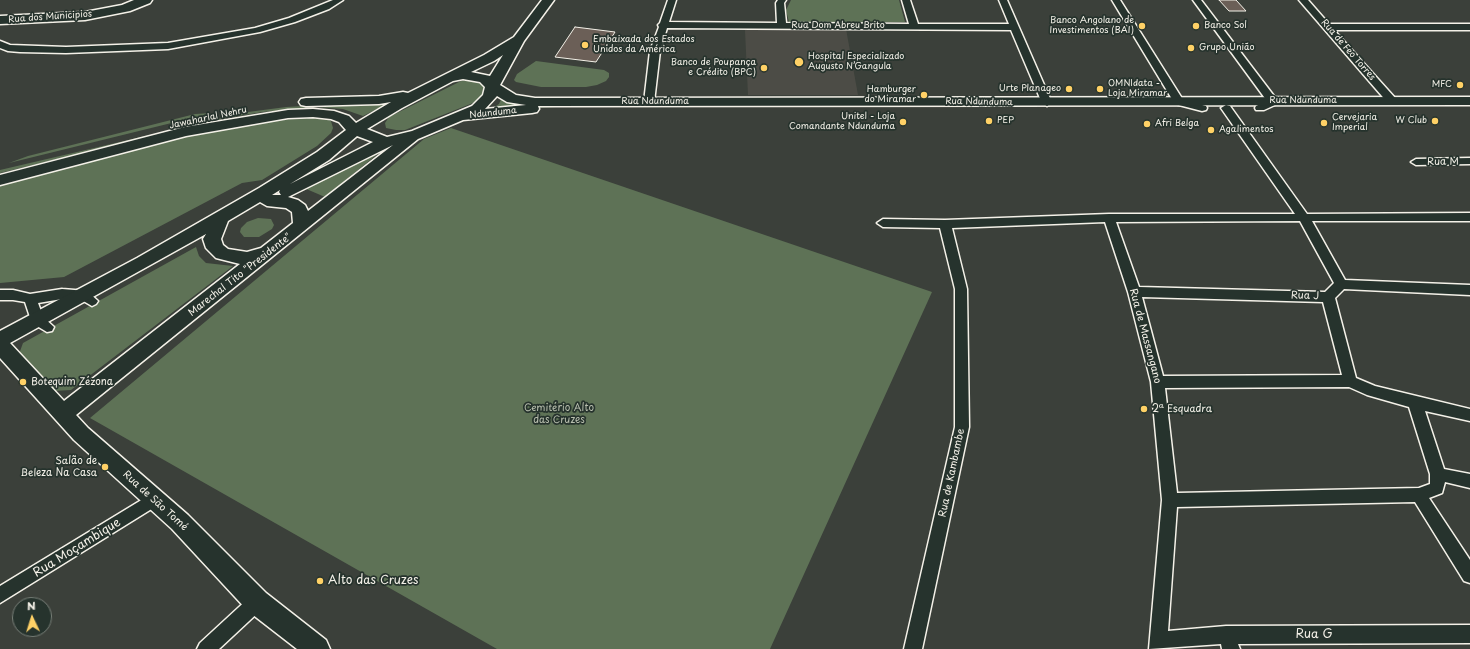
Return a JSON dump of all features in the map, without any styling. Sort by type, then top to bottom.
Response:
[{"type":"main road","name":"Rua dos Municipios","points":[[0,20],[85,16],[125,8],[146,0]]},
{"type":"main road","points":[[1,347],[218,224],[270,200],[386,142],[417,135],[464,116],[477,109],[490,96],[492,86],[518,40],[548,0]]},
{"type":"main road","points":[[269,252],[246,258],[233,257],[222,254],[215,248],[212,239],[218,224],[246,202],[323,156],[355,130],[420,92],[489,58],[518,40]]},
{"type":"main road","name":"Rua Ndunduma","points":[[449,78],[475,76],[485,78],[492,86],[505,96],[519,101],[649,102],[818,100],[1047,103],[1179,102],[1266,105],[1470,107]]},
{"type":"main road","name":"Jawaharlal Nehru","points":[[0,169],[191,121],[242,111],[286,103],[379,100],[420,92]]},
{"type":"main road","name":"Rua Ndunduma","points":[[522,110],[1226,108],[1266,105],[1392,101],[1470,101]]},
{"type":"main road","name":"Ndunduma","points":[[464,116],[522,110]]},
{"type":"main road","name":"Jawaharlal Nehru","points":[[0,180],[185,132],[257,118],[313,112],[334,115],[344,119],[355,130],[386,142]]},
{"type":"main road","name":"Marechal Tito \"Presidente\"","points":[[62,414],[417,135]]},
{"type":"main road","points":[[246,202],[270,200],[287,202],[299,209],[302,216],[301,224],[294,232]]},
{"type":"main road","name":"Rua de São Tomé","points":[[1,347],[81,434],[153,500],[180,522],[257,602],[317,649]]},
{"type":"street","points":[[0,44],[8,48],[66,50],[139,48],[175,45],[257,30],[292,20],[326,7],[339,0]]},
{"type":"street","points":[[649,102],[655,51],[662,25],[672,0]]},
{"type":"street","points":[[782,0],[780,3],[782,26]]},
{"type":"street","points":[[906,0],[914,26]]},
{"type":"street","points":[[1003,0],[1047,103]]},
{"type":"street","points":[[1116,0],[1179,102],[1202,108]]},
{"type":"street","points":[[1197,0],[1266,105]]},
{"type":"street","name":"Rua de Feo Torres","points":[[1303,0],[1392,101]]},
{"type":"street","name":"Rua Dom Abreu Brito","points":[[662,25],[1014,26]]},
{"type":"street","points":[[1328,27],[1470,27]]},
{"type":"street","points":[[1226,108],[1304,218],[1341,284],[1470,290]]},
{"type":"street","name":"Rua M","points":[[1416,162],[1470,161]]},
{"type":"street","points":[[883,223],[945,224],[1109,218],[1470,217]]},
{"type":"street","name":"Rua de Massangano","points":[[1109,218],[1134,292],[1158,382],[1170,500],[1158,644]]},
{"type":"street","name":"Rua de Kambambe","points":[[913,649],[962,427],[961,289],[945,224]]},
{"type":"street","name":"Rua J","points":[[1134,292],[1328,297],[1341,284]]},
{"type":"street","points":[[1454,290],[1470,298]]},
{"type":"street","points":[[0,295],[13,295],[30,299],[62,294],[88,298]]},
{"type":"street","points":[[1328,297],[1350,381]]},
{"type":"street","points":[[30,299],[42,323]]},
{"type":"street","points":[[1158,382],[1350,381],[1372,391],[1415,403],[1470,415]]},
{"type":"street","points":[[1170,500],[1419,495],[1437,488],[1438,474],[1415,403]]},
{"type":"street","points":[[1438,474],[1470,481]]},
{"type":"street","points":[[1419,495],[1470,575]]},
{"type":"street","name":"Rua Moçambique","points":[[0,595],[153,500]]},
{"type":"street","points":[[206,649],[257,602]]},
{"type":"street","name":"Rua G","points":[[1158,644],[1470,634]]},
{"type":"shaded area","name":"Hospital Especializado Augusto N’Gangula","points":[[846,29],[858,95],[748,95],[745,30]]},
{"type":"green space","points":[[791,0],[899,0],[905,22],[789,22],[786,10]]},
{"type":"green space","points":[[536,61],[604,70],[609,73],[609,77],[606,81],[597,85],[586,87],[541,87],[516,82],[514,80],[517,74]]},
{"type":"green space","points":[[473,80],[484,83],[487,92],[478,101],[405,130],[386,128],[385,123],[389,117],[461,81]]},
{"type":"green space","points":[[502,97],[573,106],[488,111],[499,104]]},
{"type":"green space","points":[[393,101],[363,116],[343,109],[318,107],[263,112],[226,118],[0,173],[0,170],[248,112],[286,107]]},
{"type":"green space","points":[[212,113],[9,163],[28,156],[195,114]]},
{"type":"green space","points":[[312,116],[325,118],[331,121],[333,128],[331,133],[317,146],[262,180],[242,183],[64,277],[0,283],[0,183],[172,137],[295,117]]},
{"type":"green space","name":"Cemitério Alto das Cruzes","points":[[451,128],[932,292],[770,649],[497,649],[90,418],[424,139]]},
{"type":"green space","points":[[391,143],[325,197],[304,188]]},
{"type":"green space","points":[[258,218],[271,219],[274,225],[272,229],[259,237],[244,237],[240,232],[241,228],[247,222]]},
{"type":"green space","points":[[196,247],[199,256],[206,263],[233,266],[71,390],[53,391],[19,354],[23,343]]},
{"type":"building","points":[[1219,0],[1236,0],[1246,11],[1229,11]]},
{"type":"building","name":"Embaixada dos Estados Unidos da América","points":[[575,27],[615,32],[596,62],[555,57]]},
{"type":"place","name":"Banco Angolano de Investimentos (BAI)","points":[[1142,26]]},
{"type":"place","name":"Banco Sol","points":[[1196,26]]},
{"type":"place","name":"Embaixada dos Estados Unidos da América","points":[[585,45]]},
{"type":"place","name":"Grupo União","points":[[1191,48]]},
{"type":"place","name":"Hospital Especializado Augusto N’Gangula","points":[[799,62]]},
{"type":"place","name":"Banco de Poupança e Crédito (BPC)","points":[[764,68]]},
{"type":"place","name":"MFC","points":[[1460,85]]},
{"type":"place","name":"Urte Planageo","points":[[1069,89]]},
{"type":"place","name":"OMNIdata - Loja Miramar","points":[[1100,89]]},
{"type":"place","name":"Hamburger do Miramar","points":[[924,95]]},
{"type":"place","name":"PEP","points":[[989,121]]},
{"type":"place","name":"W Club","points":[[1435,121]]},
{"type":"place","name":"Unitel - Loja Comandante Ndunduma","points":[[903,122]]},
{"type":"place","name":"Cervejaria Imperial","points":[[1324,123]]},
{"type":"place","name":"Afri Belga","points":[[1147,124]]},
{"type":"place","name":"Agalimentos","points":[[1211,130]]},
{"type":"place","name":"Botequim Zézona","points":[[23,382]]},
{"type":"place","name":"2ª Esquadra","points":[[1144,409]]},
{"type":"place","name":"Salão de Beleza Na Casa","points":[[105,467]]},
{"type":"place","name":"Alto das Cruzes","points":[[320,581]]}]
